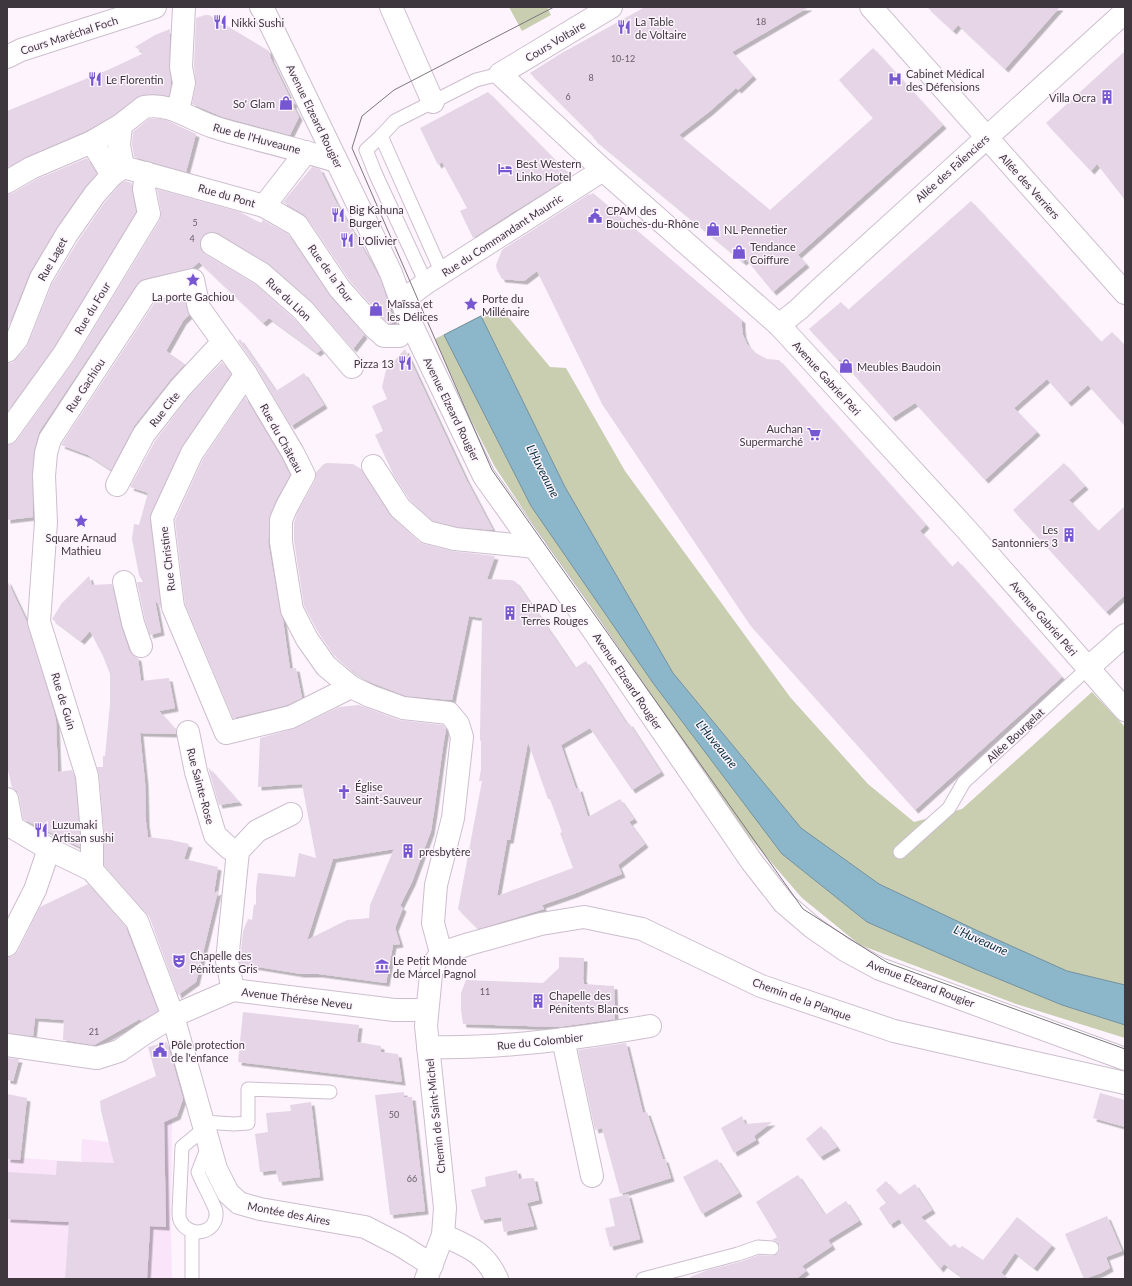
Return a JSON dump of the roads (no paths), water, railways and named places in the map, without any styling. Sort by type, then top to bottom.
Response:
[{"type":"street","name":"Cours Maréchal Foch","points":[[7,57],[21,50],[155,7]]},
{"type":"street","points":[[178,111],[184,83],[181,67],[184,7]]},
{"type":"street","name":"Avenue Elzeard Rougier","points":[[260,7],[265,14],[391,273],[414,330],[484,476],[535,547],[752,862],[784,903],[812,927],[845,950],[880,969],[1125,1059]]},
{"type":"street","points":[[391,7],[433,102]]},
{"type":"street","name":"Cours Voltaire","points":[[500,74],[610,7]]},
{"type":"street","name":"Allée des Verriers","points":[[871,7],[1125,293]]},
{"type":"street","name":"Allée des FaÏenciers","points":[[779,325],[800,309],[819,290],[1125,12]]},
{"type":"street","name":"Avenue Gabriel Péri","points":[[500,74],[603,170],[779,325],[966,529],[1125,710]]},
{"type":"street","name":"Rue de l'Huveaune","points":[[7,182],[31,168],[92,142],[120,126],[144,107],[158,106],[178,111],[214,127],[336,161]]},
{"type":"street","points":[[118,171],[120,126]]},
{"type":"street","points":[[92,142],[118,171]]},
{"type":"street","name":"Rue du Pont","points":[[118,171],[146,173],[264,206],[306,152]]},
{"type":"street","name":"Rue du Commandant Maurric","points":[[400,298],[414,292],[603,170]]},
{"type":"street","name":"Rue Laget","points":[[7,351],[17,339],[41,278],[67,234],[95,194],[118,171]]},
{"type":"street","name":"Rue du Four","points":[[7,433],[64,354],[149,214],[144,189],[146,173]]},
{"type":"street","name":"Rue de la Tour","points":[[264,206],[297,225],[340,289],[373,326],[384,336],[399,336]]},
{"type":"street","name":"Rue du Lion","points":[[212,244],[262,274],[303,310],[352,368]]},
{"type":"street","name":"Rue du Château","points":[[192,280],[199,308],[246,374],[293,453],[304,475],[281,520],[281,542],[292,610],[307,639],[326,666],[351,686],[370,696],[402,708],[449,713],[458,724],[462,737],[453,818],[436,885],[433,923],[441,954]]},
{"type":"street","name":"Rue Gachiou","points":[[46,533],[44,476],[46,453],[50,439],[147,291],[192,280]]},
{"type":"street","name":"Rue Cite","points":[[117,485],[144,434],[181,387],[223,342]]},
{"type":"street","name":"Rue Christine","points":[[246,374],[192,453],[162,518],[173,607],[226,733],[291,717],[351,686]]},
{"type":"street","points":[[373,466],[400,508],[426,532],[455,539],[535,547]]},
{"type":"street","name":"Rue de Guin","points":[[46,533],[39,622],[87,776],[92,833],[92,870]]},
{"type":"street","points":[[124,582],[133,623],[141,646]]},
{"type":"street","points":[[1088,668],[1125,635]]},
{"type":"street","name":"Rue Sainte-Rose","points":[[188,732],[196,772],[215,835],[229,848],[238,851]]},
{"type":"street","points":[[7,800],[10,826],[49,849],[92,870]]},
{"type":"street","points":[[233,990],[228,961],[238,851],[257,831],[291,814]]},
{"type":"street","points":[[7,945],[35,890],[49,849]]},
{"type":"street","name":"Montée des Aires","points":[[92,870],[137,921],[173,1016],[216,1169],[228,1193],[239,1203],[260,1209],[365,1227],[400,1245],[429,1272]]},
{"type":"street","name":"Chemin de la Planque","points":[[441,954],[469,944],[541,924],[584,917],[642,929],[761,986],[894,1032],[1125,1083]]},
{"type":"street","name":"Chemin de Saint-Michel","points":[[429,1272],[443,1235],[445,1208],[426,1026],[430,974],[434,964],[441,954]]},
{"type":"street","name":"Avenue Thérèse Neveu","points":[[7,1045],[97,1058],[119,1051],[173,1016],[233,990],[394,1010],[427,1010]]},
{"type":"street","name":"Rue du Colombier","points":[[428,1047],[458,1048],[563,1039],[650,1026]]},
{"type":"street","points":[[563,1039],[592,1176]]},
{"type":"street","points":[[443,1235],[483,1256],[492,1268],[497,1279]]},
{"type":"lane","points":[[434,278],[376,175],[366,150],[395,121],[476,80],[500,74]]},
{"type":"lane","points":[[381,136],[434,278]]},
{"type":"lane","name":"Allée Bourgelat","points":[[900,852],[949,808],[964,782],[1088,668]]},
{"type":"lane","points":[[206,1131],[198,1172],[216,1211],[215,1221],[210,1229],[202,1232],[192,1232],[180,1220],[179,1211],[182,1147],[206,1131],[234,1124],[248,1123],[248,1090],[330,1092]]},
{"type":"lane","points":[[192,1232],[192,1279]]},
{"type":"lane","points":[[643,1279],[738,1254],[758,1247],[772,1248]]},
{"type":"water","name":"L'Huveaune","points":[[481,316],[565,487],[673,673],[801,828],[879,884],[1067,971],[1125,985],[1125,1025],[1062,1005],[867,922],[782,854],[653,683],[531,506],[444,335]]},
{"type":"tram line","points":[[554,7],[394,90],[362,116],[352,148],[492,470],[803,909],[888,963],[1125,1049]]},
{"type":"place","name":"Nikki Sushi","points":[[220,22]]},
{"type":"place","name":"La Table de Voltaire","points":[[624,27]]},
{"type":"place","name":"Le Florentin","points":[[95,79]]},
{"type":"place","name":"Cabinet Médical des Défensions","points":[[895,79]]},
{"type":"place","name":"Villa Ocra","points":[[1107,97]]},
{"type":"place","name":"So' Glam","points":[[286,103]]},
{"type":"place","name":"Best Western Linko Hotel","points":[[505,169]]},
{"type":"place","name":"Big Kahuna Burger","points":[[338,215]]},
{"type":"place","name":"CPAM des Bouches-du-Rhône","points":[[595,216]]},
{"type":"place","name":"NL Pennetier","points":[[713,229]]},
{"type":"place","name":"L'Olivier","points":[[347,240]]},
{"type":"place","name":"Tendance Coiffure","points":[[739,252]]},
{"type":"place","name":"La porte Gachiou","points":[[193,280]]},
{"type":"place","name":"Porte du Millénaire","points":[[471,304]]},
{"type":"place","name":"Maïssa et les Délices","points":[[376,309]]},
{"type":"place","name":"Pizza 13","points":[[405,363]]},
{"type":"place","name":"Meubles Baudoin","points":[[846,366]]},
{"type":"place","name":"Auchan Supermarché","points":[[814,434]]},
{"type":"place","name":"Square Arnaud Mathieu","points":[[81,521]]},
{"type":"place","name":"Les Santonniers 3","points":[[1069,535]]},
{"type":"place","name":"EHPAD Les Terres Rouges","points":[[510,613]]},
{"type":"place","name":"Église Saint-Sauveur","points":[[344,792]]},
{"type":"place","name":"Luzumaki Artisan sushi","points":[[41,830]]},
{"type":"place","name":"presbytère","points":[[408,851]]},
{"type":"place","name":"Chapelle des Pénitents Gris","points":[[179,961]]},
{"type":"place","name":"Le Petit Monde de Marcel Pagnol","points":[[382,966]]},
{"type":"place","name":"Chapelle des Pénitents Blancs","points":[[538,1001]]},
{"type":"place","name":"Pôle protection de l'enfance","points":[[160,1050]]}]
